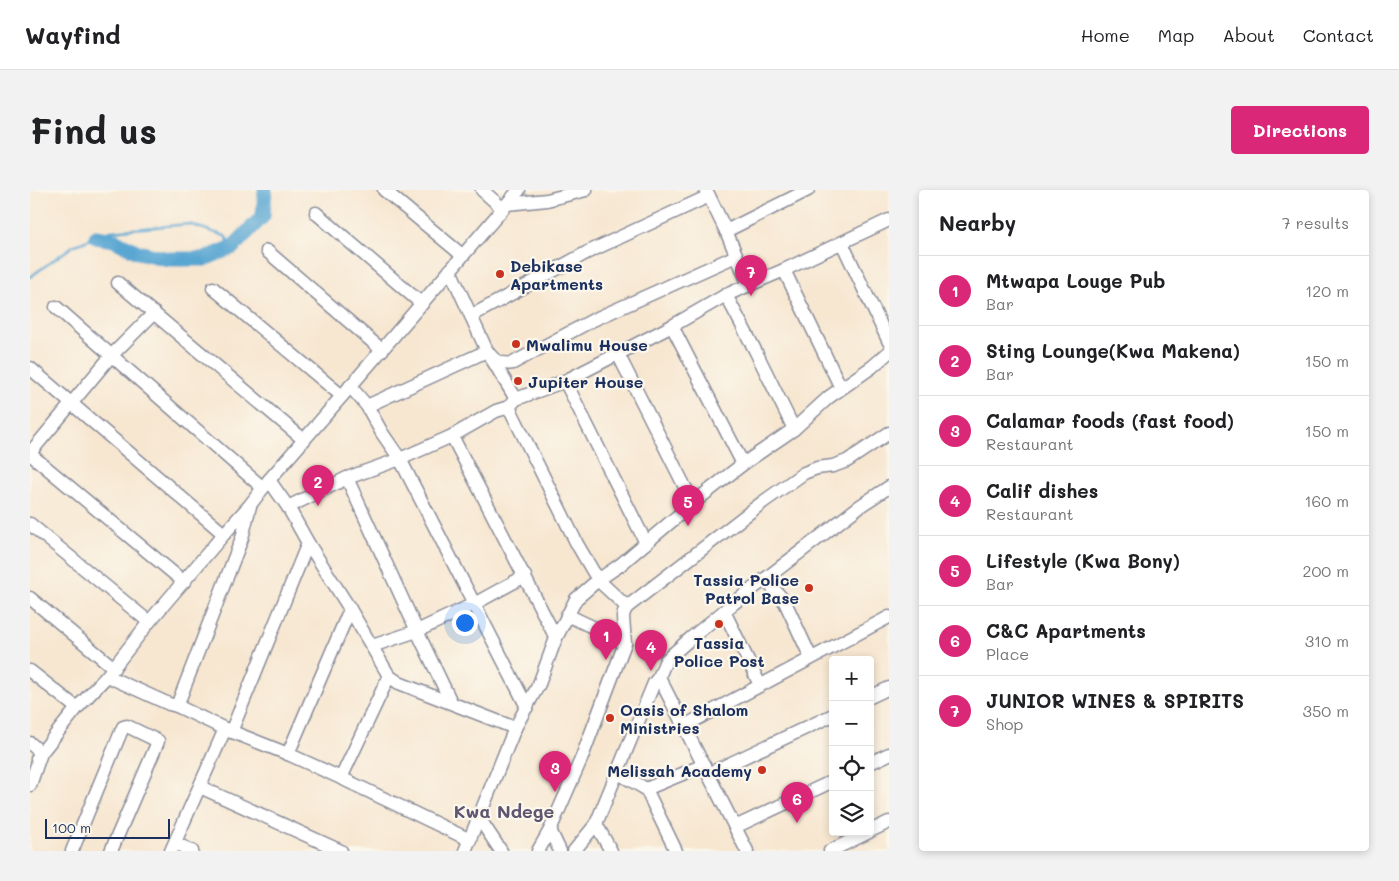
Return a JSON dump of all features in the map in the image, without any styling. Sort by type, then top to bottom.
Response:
[{"type":"street","points":[[384,190],[462,255]]},
{"type":"street","points":[[482,190],[504,206],[553,198],[586,190]]},
{"type":"street","points":[[30,766],[266,484],[519,190]]},
{"type":"street","points":[[726,231],[808,190]]},
{"type":"street","points":[[472,316],[586,254],[708,193],[749,285]]},
{"type":"street","points":[[316,213],[422,304]]},
{"type":"street","points":[[288,507],[347,478],[400,459],[452,436],[496,411],[565,381],[618,354],[726,295],[784,270],[889,220]]},
{"type":"street","points":[[842,243],[889,342]]},
{"type":"street","points":[[267,251],[382,350]]},
{"type":"street","points":[[487,351],[493,359],[502,364],[513,363],[593,320],[736,256]]},
{"type":"street","points":[[450,270],[577,544],[598,580],[627,607]]},
{"type":"street","points":[[784,270],[841,388]]},
{"type":"street","points":[[118,283],[304,440]]},
{"type":"street","points":[[213,288],[367,406],[382,433],[400,459],[527,707]]},
{"type":"street","points":[[726,295],[794,429]]},
{"type":"street","points":[[56,307],[111,356],[266,484],[288,507],[389,676],[399,683],[515,728]]},
{"type":"street","points":[[154,313],[111,356],[30,453],[184,582]]},
{"type":"street","points":[[672,326],[743,464]]},
{"type":"street","points":[[367,406],[487,351]]},
{"type":"street","points":[[30,598],[110,672],[169,704],[341,778],[468,846],[515,728],[540,684],[556,638],[576,599],[598,580],[620,565],[693,503],[743,464],[794,429],[841,388],[872,367],[889,352]]},
{"type":"street","points":[[618,354],[693,503]]},
{"type":"street","points":[[30,368],[224,534]]},
{"type":"street","points":[[565,381],[646,543]]},
{"type":"street","points":[[538,851],[550,830],[582,757],[625,643],[623,617],[627,607],[763,502],[804,473],[848,461],[889,433]]},
{"type":"street","points":[[452,436],[556,638]]},
{"type":"street","points":[[347,478],[451,702]]},
{"type":"street","points":[[574,851],[596,824],[654,684],[666,660],[765,579],[860,506],[889,487]]},
{"type":"street","points":[[177,706],[242,538],[250,505]]},
{"type":"street","points":[[30,524],[149,622]]},
{"type":"street","points":[[192,851],[173,847],[263,652],[308,543]]},
{"type":"street","points":[[372,646],[417,631],[474,604],[525,576]]},
{"type":"street","points":[[765,579],[785,602],[810,658]]},
{"type":"street","points":[[288,754],[350,609]]},
{"type":"street","points":[[724,611],[760,685]]},
{"type":"street","points":[[567,615],[625,643]]},
{"type":"street","points":[[684,726],[889,617]]},
{"type":"street","points":[[30,671],[77,708]]},
{"type":"street","points":[[341,778],[389,676]]},
{"type":"street","points":[[659,677],[747,851]]},
{"type":"street","points":[[874,695],[889,688]]},
{"type":"street","points":[[646,789],[706,769],[829,717]]},
{"type":"street","points":[[72,851],[123,727],[126,726],[158,741],[111,851]]},
{"type":"street","points":[[30,743],[42,753]]},
{"type":"street","points":[[30,785],[42,753]]},
{"type":"street","points":[[874,761],[889,754]]},
{"type":"street","points":[[618,773],[646,789],[676,851]]},
{"type":"street","points":[[735,827],[829,783]]},
{"type":"street","points":[[200,787],[341,851]]},
{"type":"street","points":[[479,818],[501,851]]},
{"type":"street","points":[[874,830],[889,822]]},
{"type":"street","points":[[596,824],[611,851]]},
{"type":"street","points":[[550,830],[560,851]]},
{"type":"street","points":[[830,851],[862,836]]},
{"type":"waterway","points":[[96,237],[114,240],[138,252],[168,259],[204,259],[233,247],[263,216],[265,190]]},
{"type":"waterway","points":[[30,277],[73,246],[111,231],[189,224],[225,236],[233,247]]},
{"type":"place","name":"Debikase Apartments","points":[[500,274]]},
{"type":"place","name":"JUNIOR WINES & SPIRITS","points":[[751,296]]},
{"type":"place","name":"Mwalimu House","points":[[516,344]]},
{"type":"place","name":"Jupiter House","points":[[518,381]]},
{"type":"place","name":"Sting Lounge(Kwa Makena)","points":[[318,506]]},
{"type":"place","name":"Lifestyle (Kwa Bony)","points":[[688,526]]},
{"type":"place","name":"Tassia Police Patrol Base","points":[[809,588]]},
{"type":"place","name":"Tassia Police Post","points":[[719,624]]},
{"type":"place","name":"Mtwapa Louge Pub","points":[[606,660]]},
{"type":"place","name":"Calif dishes","points":[[651,671]]},
{"type":"place","name":"Oasis of Shalom Ministries","points":[[610,718]]},
{"type":"place","name":"Melissah Academy","points":[[762,770]]},
{"type":"place","name":"Calamar foods (fast food)","points":[[555,792]]},
{"type":"place","name":"C&C Apartments","points":[[797,823]]},
{"type":"district","name":"Kwa Ndege","points":[[504,811]]}]
